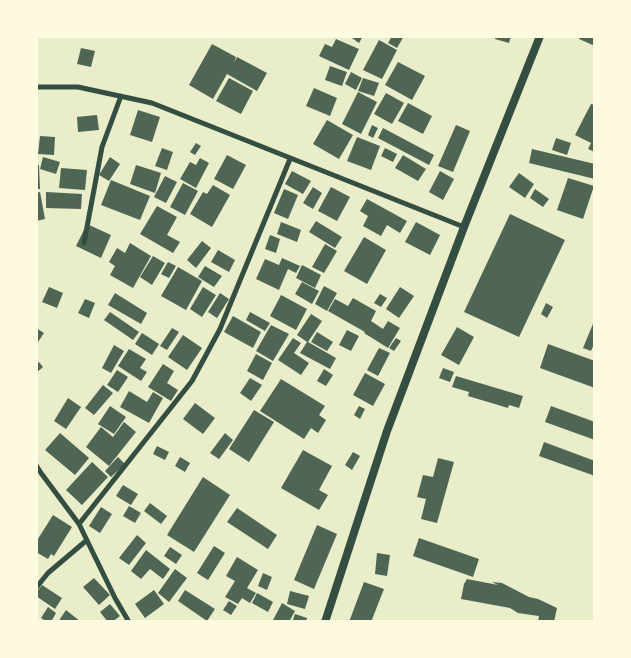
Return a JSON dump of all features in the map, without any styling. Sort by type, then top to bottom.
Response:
[{"type":"street","points":[[325,622],[387,431],[464,227],[540,36]]},
{"type":"street","points":[[36,87],[78,88],[152,103],[464,227]]},
{"type":"street","points":[[84,243],[102,147],[121,96]]},
{"type":"street","points":[[79,524],[192,381],[220,329],[290,159]]},
{"type":"street","points":[[36,465],[79,524],[115,598],[129,622]]},
{"type":"street","points":[[36,588],[48,573],[87,540]]},
{"type":"building","points":[[349,36],[363,36],[359,43]]},
{"type":"building","points":[[392,36],[404,36],[397,48],[388,43]]},
{"type":"building","points":[[496,36],[511,36],[509,43],[495,39]]},
{"type":"building","points":[[580,36],[595,36],[595,46],[579,39]]},
{"type":"building","points":[[336,39],[359,49],[349,70],[319,56],[325,44],[332,47]]},
{"type":"building","points":[[379,40],[397,50],[382,79],[363,70]]},
{"type":"building","points":[[212,44],[236,57],[234,63],[237,57],[267,73],[257,91],[227,74],[213,99],[189,85]]},
{"type":"building","points":[[81,48],[95,51],[91,67],[77,64]]},
{"type":"building","points":[[398,62],[425,76],[412,100],[385,85]]},
{"type":"building","points":[[330,66],[347,72],[342,86],[325,80]]},
{"type":"building","points":[[351,72],[362,78],[356,90],[345,84]]},
{"type":"building","points":[[229,78],[253,91],[241,114],[216,101]]},
{"type":"building","points":[[363,78],[379,83],[374,96],[358,91]]},
{"type":"building","points":[[314,88],[337,98],[330,116],[306,106]]},
{"type":"building","points":[[358,92],[377,102],[361,134],[342,124]]},
{"type":"building","points":[[386,93],[404,103],[392,124],[374,114]]},
{"type":"building","points":[[408,103],[432,116],[423,134],[398,121]]},
{"type":"building","points":[[591,104],[595,105],[595,152],[588,149],[591,143],[575,135]]},
{"type":"building","points":[[138,110],[160,117],[152,142],[130,135]]},
{"type":"building","points":[[97,115],[99,130],[78,132],[77,117]]},
{"type":"building","points":[[327,120],[353,135],[339,159],[313,144]]},
{"type":"building","points":[[372,125],[378,128],[373,138],[368,135]]},
{"type":"building","points":[[456,125],[470,131],[453,172],[438,166]]},
{"type":"building","points":[[383,128],[434,155],[429,165],[378,138]]},
{"type":"building","points":[[40,136],[55,137],[54,155],[38,154]]},
{"type":"building","points":[[357,137],[380,146],[371,170],[347,161]]},
{"type":"building","points":[[556,138],[571,143],[567,155],[552,150]]},
{"type":"building","points":[[196,143],[201,146],[195,155],[190,152]]},
{"type":"building","points":[[162,148],[173,152],[167,170],[155,166]]},
{"type":"building","points":[[385,148],[397,154],[393,162],[381,156]]},
{"type":"building","points":[[532,149],[595,164],[595,179],[529,163]]},
{"type":"building","points":[[227,155],[246,165],[233,189],[214,179]]},
{"type":"building","points":[[403,155],[426,169],[418,181],[395,168]]},
{"type":"building","points":[[43,157],[60,162],[56,174],[40,169]]},
{"type":"building","points":[[110,157],[120,164],[109,181],[99,175]]},
{"type":"building","points":[[200,158],[209,163],[196,188],[180,179],[190,162],[196,165]]},
{"type":"building","points":[[36,165],[39,165],[40,189],[36,189]]},
{"type":"building","points":[[136,165],[161,173],[155,193],[130,184]]},
{"type":"building","points":[[61,168],[87,170],[85,190],[59,188]]},
{"type":"building","points":[[292,171],[311,181],[303,194],[285,184]]},
{"type":"building","points":[[440,171],[454,179],[443,200],[429,192]]},
{"type":"building","points":[[519,173],[534,184],[525,198],[509,187]]},
{"type":"building","points":[[165,176],[177,182],[166,203],[154,197]]},
{"type":"building","points":[[568,178],[594,186],[583,219],[557,210]]},
{"type":"building","points":[[111,180],[150,196],[140,220],[101,205]]},
{"type":"building","points":[[183,183],[198,191],[185,215],[170,207]]},
{"type":"building","points":[[213,185],[230,195],[212,227],[190,214],[203,192],[207,194]]},
{"type":"building","points":[[313,187],[322,193],[313,209],[303,203]]},
{"type":"building","points":[[331,187],[350,197],[337,221],[318,211]]},
{"type":"building","points":[[284,189],[298,195],[288,219],[274,213]]},
{"type":"building","points":[[535,189],[549,199],[543,207],[530,198]]},
{"type":"building","points":[[40,192],[45,219],[36,221],[36,193]]},
{"type":"building","points":[[46,192],[82,194],[81,209],[46,208]]},
{"type":"building","points":[[367,199],[407,221],[400,233],[387,225],[381,236],[363,226],[368,216],[360,211]]},
{"type":"building","points":[[157,206],[177,217],[167,235],[180,242],[173,253],[140,234]]},
{"type":"building","points":[[510,214],[565,240],[519,337],[464,312]]},
{"type":"building","points":[[316,221],[342,237],[335,248],[309,232]]},
{"type":"building","points":[[281,222],[301,230],[297,242],[277,234]]},
{"type":"building","points":[[416,222],[440,235],[430,255],[405,242]]},
{"type":"building","points":[[87,224],[111,235],[101,258],[76,246]]},
{"type":"building","points":[[270,235],[280,239],[276,253],[265,249]]},
{"type":"building","points":[[364,237],[386,250],[367,284],[344,271]]},
{"type":"building","points":[[202,241],[211,248],[196,268],[187,260]]},
{"type":"building","points":[[130,243],[151,256],[133,288],[110,275],[115,266],[109,262],[117,248],[125,253]]},
{"type":"building","points":[[325,244],[337,251],[324,273],[312,267]]},
{"type":"building","points":[[218,250],[235,260],[229,272],[211,262]]},
{"type":"building","points":[[153,256],[165,263],[152,285],[140,277]]},
{"type":"building","points":[[282,258],[300,266],[296,273],[288,269],[279,290],[256,279],[265,259],[279,265]]},
{"type":"building","points":[[168,262],[176,266],[169,278],[161,274]]},
{"type":"building","points":[[302,265],[321,275],[315,288],[296,278]]},
{"type":"building","points":[[205,266],[222,276],[214,287],[198,277]]},
{"type":"building","points":[[178,267],[202,281],[186,310],[161,296]]},
{"type":"building","points":[[302,282],[319,291],[312,304],[295,294]]},
{"type":"building","points":[[324,286],[337,293],[327,311],[315,304]]},
{"type":"building","points":[[49,287],[63,293],[57,308],[42,302]]},
{"type":"building","points":[[203,287],[216,295],[202,317],[190,309]]},
{"type":"building","points":[[400,287],[414,296],[399,318],[386,309]]},
{"type":"building","points":[[115,293],[147,313],[141,324],[108,305]]},
{"type":"building","points":[[220,293],[229,299],[217,318],[208,312]]},
{"type":"building","points":[[380,294],[387,298],[381,307],[374,303]]},
{"type":"building","points":[[281,295],[307,309],[296,330],[270,316]]},
{"type":"building","points":[[353,298],[376,311],[371,321],[383,329],[388,321],[400,328],[388,348],[365,332],[328,311],[335,299],[348,306]]},
{"type":"building","points":[[85,299],[95,303],[89,318],[78,313]]},
{"type":"building","points":[[546,303],[553,307],[547,318],[541,314]]},
{"type":"building","points":[[110,312],[139,332],[133,340],[104,320]]},
{"type":"building","points":[[250,312],[270,323],[265,331],[246,320]]},
{"type":"building","points":[[311,314],[322,321],[308,342],[336,358],[330,369],[300,353],[307,342],[297,335]]},
{"type":"building","points":[[233,316],[261,332],[253,348],[224,332]]},
{"type":"building","points":[[595,319],[595,342],[591,351],[583,348]]},
{"type":"building","points":[[271,325],[289,334],[273,361],[256,351]]},
{"type":"building","points":[[457,327],[474,337],[459,365],[441,355]]},
{"type":"building","points":[[36,328],[44,333],[36,345]]},
{"type":"building","points":[[172,328],[179,332],[167,350],[160,346]]},
{"type":"building","points":[[347,330],[359,336],[351,351],[339,345]]},
{"type":"building","points":[[317,332],[333,342],[327,351],[311,342]]},
{"type":"building","points":[[142,333],[159,344],[152,355],[135,344]]},
{"type":"building","points":[[183,335],[202,348],[187,370],[168,357]]},
{"type":"building","points":[[293,338],[301,343],[294,353],[309,363],[301,375],[278,360]]},
{"type":"building","points":[[396,338],[401,341],[394,351],[389,348]]},
{"type":"building","points":[[548,344],[595,361],[595,388],[540,368]]},
{"type":"building","points":[[114,345],[124,351],[111,373],[102,368]]},
{"type":"building","points":[[379,348],[390,353],[378,376],[367,370]]},
{"type":"building","points":[[129,349],[146,359],[140,368],[147,372],[141,381],[118,366]]},
{"type":"building","points":[[256,354],[272,363],[263,380],[247,371]]},
{"type":"building","points":[[39,362],[43,367],[36,373],[36,365]]},
{"type":"building","points":[[163,364],[174,371],[167,383],[178,390],[171,401],[148,387]]},
{"type":"building","points":[[443,368],[454,372],[450,382],[439,378]]},
{"type":"building","points":[[324,369],[333,375],[326,386],[317,381]]},
{"type":"building","points":[[117,370],[128,377],[118,392],[107,385]]},
{"type":"building","points":[[365,373],[385,384],[373,406],[353,395]]},
{"type":"building","points":[[456,376],[523,396],[519,408],[509,405],[508,408],[468,396],[469,392],[452,387]]},
{"type":"building","points":[[250,378],[262,385],[251,401],[240,393]]},
{"type":"building","points":[[281,379],[325,406],[319,415],[326,420],[318,433],[311,428],[304,439],[260,411]]},
{"type":"building","points":[[103,385],[113,393],[94,415],[85,408]]},
{"type":"building","points":[[129,391],[147,402],[153,392],[163,398],[149,423],[120,407]]},
{"type":"building","points":[[68,398],[81,407],[66,429],[54,421]]},
{"type":"building","points":[[195,403],[215,418],[203,434],[183,419]]},
{"type":"building","points":[[110,406],[126,417],[114,434],[98,424]]},
{"type":"building","points":[[359,406],[365,409],[360,419],[354,415]]},
{"type":"building","points":[[551,406],[595,422],[595,440],[545,422]]},
{"type":"building","points":[[254,410],[274,422],[249,462],[229,449]]},
{"type":"building","points":[[124,422],[136,432],[109,466],[86,447],[101,427],[113,437]]},
{"type":"building","points":[[60,433],[89,458],[75,475],[45,450]]},
{"type":"building","points":[[225,433],[233,440],[219,459],[210,453]]},
{"type":"building","points":[[544,442],[595,461],[595,476],[539,456]]},
{"type":"building","points":[[157,446],[169,452],[165,460],[153,454]]},
{"type":"building","points":[[303,450],[332,466],[319,490],[328,495],[319,510],[281,488]]},
{"type":"building","points":[[353,452],[360,456],[352,470],[345,465]]},
{"type":"building","points":[[118,457],[125,464],[111,477],[105,471]]},
{"type":"building","points":[[180,457],[190,463],[185,472],[175,466]]},
{"type":"building","points":[[438,458],[454,462],[437,523],[421,519],[426,499],[417,497],[423,475],[433,477]]},
{"type":"building","points":[[92,462],[108,477],[82,505],[66,490]]},
{"type":"building","points":[[203,477],[230,495],[194,552],[167,535]]},
{"type":"building","points":[[123,485],[138,494],[131,505],[116,496]]},
{"type":"building","points":[[150,503],[167,516],[161,524],[144,511]]},
{"type":"building","points":[[129,506],[141,513],[135,523],[123,516]]},
{"type":"building","points":[[101,507],[112,514],[100,533],[89,526]]},
{"type":"building","points":[[237,508],[277,535],[268,549],[227,522]]},
{"type":"building","points":[[53,515],[72,527],[54,556],[51,554],[48,559],[36,552],[36,542]]},
{"type":"building","points":[[317,525],[337,534],[314,589],[294,580]]},
{"type":"building","points":[[137,535],[146,543],[129,565],[119,558]]},
{"type":"building","points":[[419,538],[479,559],[473,577],[413,556]]},
{"type":"building","points":[[214,546],[225,553],[208,580],[197,573]]},
{"type":"building","points":[[170,547],[182,555],[176,564],[164,556]]},
{"type":"building","points":[[146,550],[170,569],[163,579],[150,569],[141,579],[131,571]]},
{"type":"building","points":[[377,553],[390,555],[387,576],[375,574]]},
{"type":"building","points":[[237,557],[258,570],[247,588],[256,593],[250,603],[242,598],[238,604],[225,597],[235,581],[226,576]]},
{"type":"building","points":[[175,569],[187,578],[169,602],[158,593]]},
{"type":"building","points":[[263,573],[272,577],[267,590],[258,586]]},
{"type":"building","points":[[94,578],[110,595],[99,605],[83,587]]},
{"type":"building","points":[[467,579],[498,585],[492,582],[502,583],[529,597],[557,608],[554,622],[538,622],[539,616],[518,613],[510,608],[461,599]]},
{"type":"building","points":[[364,582],[384,589],[371,622],[349,622]]},
{"type":"building","points":[[42,585],[62,598],[55,609],[36,596]]},
{"type":"building","points":[[154,590],[164,604],[145,618],[135,604]]},
{"type":"building","points":[[185,590],[215,609],[207,621],[178,601]]},
{"type":"building","points":[[290,591],[309,596],[305,609],[287,604]]},
{"type":"building","points":[[257,593],[273,602],[268,612],[252,603]]},
{"type":"building","points":[[229,601],[237,606],[231,615],[223,610]]},
{"type":"building","points":[[282,603],[295,611],[289,622],[272,622]]},
{"type":"building","points":[[110,604],[120,616],[112,622],[108,622],[100,612]]},
{"type":"building","points":[[48,607],[56,613],[51,622],[41,618]]},
{"type":"building","points":[[66,610],[81,622],[58,622]]},
{"type":"building","points":[[295,614],[307,618],[306,622],[292,622]]}]
